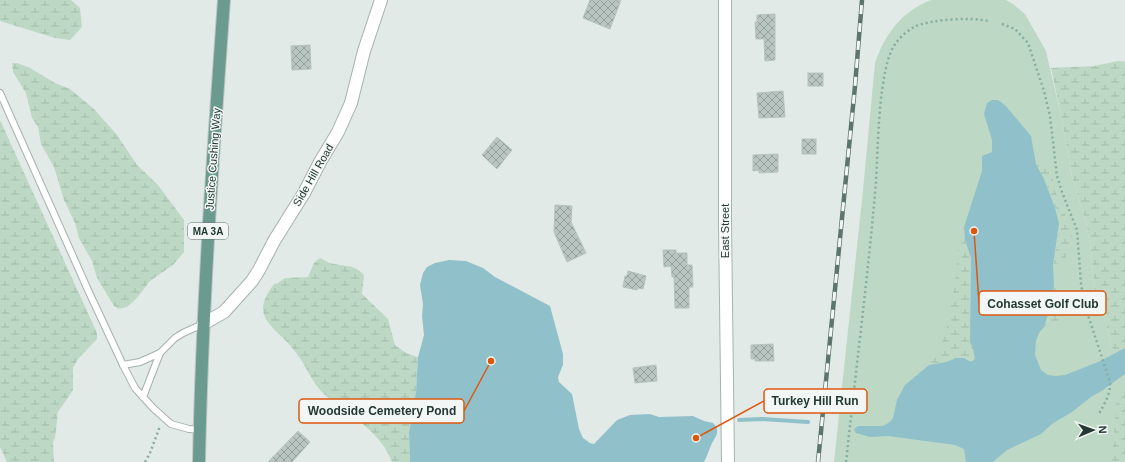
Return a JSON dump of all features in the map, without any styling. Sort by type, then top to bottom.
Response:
[{"type":"main road","name":"Justice Cushing Way","points":[[199,462],[203,324],[207,250],[224,0]]},
{"type":"main road","name":"Side Hill Road","points":[[203,324],[224,312],[252,281],[338,132],[351,103],[364,51],[381,0]]},
{"type":"main road","name":"East Street","points":[[725,0],[725,230],[728,462]]},
{"type":"lane","points":[[0,93],[88,290],[135,388],[171,424],[179,427],[200,430]]},
{"type":"lane","points":[[123,365],[140,362],[160,353],[183,333],[203,324]]},
{"type":"lane","points":[[143,397],[160,353]]},
{"type":"path","points":[[846,462],[876,182],[881,99],[886,67],[895,44],[905,33],[914,27],[949,20],[972,19],[989,21]]},
{"type":"path","points":[[1002,24],[1015,29],[1028,43],[1044,91],[1050,116],[1057,176],[1077,230],[1084,303],[1110,382],[1110,390],[1099,414]]},
{"type":"path","points":[[145,462],[150,454],[159,426],[164,418]]},
{"type":"green space","points":[[0,0],[71,0],[80,8],[82,27],[70,40],[55,38],[0,21]]},
{"type":"green space","points":[[931,0],[1006,0],[1025,14],[1046,51],[1062,120],[1072,177],[1086,222],[1091,250],[1094,286],[1098,303],[1106,324],[1111,346],[1115,354],[1125,348],[1125,462],[834,462],[875,63],[889,33],[903,17],[911,10]]},
{"type":"green space","points":[[1118,61],[1125,62],[1125,348],[1115,354],[1111,346],[1094,286],[1091,250],[1086,222],[1072,177],[1051,68],[1094,66]]},
{"type":"green space","points":[[12,63],[17,63],[30,68],[55,83],[70,89],[94,109],[117,135],[137,165],[158,185],[184,220],[184,252],[173,265],[150,281],[136,299],[127,307],[119,309],[114,306],[97,278],[92,261],[79,238],[75,223],[64,200],[54,167],[41,144],[38,127],[32,118],[26,93],[13,72]]},
{"type":"green space","points":[[0,120],[97,333],[97,339],[78,359],[73,368],[73,390],[58,412],[55,438],[53,442],[54,462],[7,462],[0,447]]},
{"type":"green space","points":[[1050,162],[1055,191],[1071,228],[1072,238],[1064,263],[1053,264],[1058,238],[1058,216],[1053,201],[1036,164]]},
{"type":"green space","points":[[964,227],[965,240],[971,258],[970,342],[973,348],[975,360],[971,362],[964,359],[958,359],[929,365],[939,351],[946,331],[955,282],[959,241]]},
{"type":"green space","points":[[320,258],[331,263],[354,267],[364,275],[362,294],[388,319],[395,345],[406,353],[418,357],[416,392],[409,432],[410,462],[392,462],[388,452],[376,436],[361,422],[320,390],[297,354],[267,320],[263,305],[274,284],[285,278],[308,277],[314,263]]},
{"type":"green space","points":[[1054,286],[1068,286],[1080,311],[1044,327],[1050,310]]},
{"type":"green space","points":[[1120,389],[1125,390],[1125,462],[1112,462],[1117,392]]},
{"type":"water","points":[[992,100],[998,100],[1005,105],[1031,136],[1036,164],[1044,179],[1055,208],[1059,224],[1053,264],[1054,286],[1052,302],[1044,327],[1039,333],[1036,341],[1035,355],[1041,370],[1048,375],[1065,375],[1098,362],[1125,348],[1125,374],[1072,412],[1052,424],[1041,434],[1007,450],[993,462],[966,462],[964,449],[955,445],[888,436],[870,437],[856,433],[854,429],[858,426],[883,426],[890,422],[893,418],[897,400],[905,385],[929,365],[946,362],[957,358],[964,358],[971,362],[975,359],[970,342],[971,258],[965,240],[964,227],[982,171],[982,156],[992,152],[992,140],[984,114],[987,103]]},
{"type":"water","points":[[449,260],[466,261],[483,268],[495,277],[550,306],[563,354],[563,365],[558,377],[559,382],[572,394],[579,429],[583,438],[594,444],[617,420],[630,415],[650,414],[659,417],[693,416],[713,423],[717,429],[716,436],[704,462],[410,462],[409,432],[416,392],[418,357],[424,335],[422,316],[423,304],[420,285],[423,273],[427,267],[435,263]]},
{"type":"building","points":[[590,0],[621,0],[610,29],[583,18]]},
{"type":"building","points":[[775,14],[775,60],[765,61],[764,39],[756,39],[755,22],[757,22],[757,15]]},
{"type":"building","points":[[310,45],[311,69],[292,70],[291,46]]},
{"type":"building","points":[[808,73],[823,73],[823,86],[808,86]]},
{"type":"building","points":[[783,91],[785,117],[759,118],[757,93]]},
{"type":"building","points":[[497,137],[512,150],[497,169],[482,155]]},
{"type":"building","points":[[802,139],[816,139],[816,154],[802,154]]},
{"type":"building","points":[[778,154],[778,172],[759,173],[759,170],[753,171],[753,155]]},
{"type":"building","points":[[555,205],[572,206],[571,222],[586,253],[567,262],[554,232]]},
{"type":"building","points":[[663,250],[676,250],[676,253],[687,253],[687,265],[692,265],[693,287],[689,287],[689,308],[675,308],[674,277],[672,277],[671,266],[664,267]]},
{"type":"building","points":[[628,271],[646,276],[643,289],[638,288],[637,290],[623,287],[625,276],[627,276]]},
{"type":"building","points":[[773,344],[774,361],[755,361],[755,359],[751,359],[751,345]]},
{"type":"building","points":[[656,365],[657,381],[635,383],[633,368]]},
{"type":"building","points":[[298,431],[310,442],[292,462],[268,462]]},
{"type":"waterway","points":[[739,420],[762,419],[808,422]]},
{"type":"railway","points":[[818,462],[862,0]]},
{"type":"place","name":"Cohasset Golf Club","points":[[974,231]]},
{"type":"place","name":"Woodside Cemetery Pond","points":[[491,361]]},
{"type":"place","name":"Turkey Hill Run","points":[[696,438]]}]
